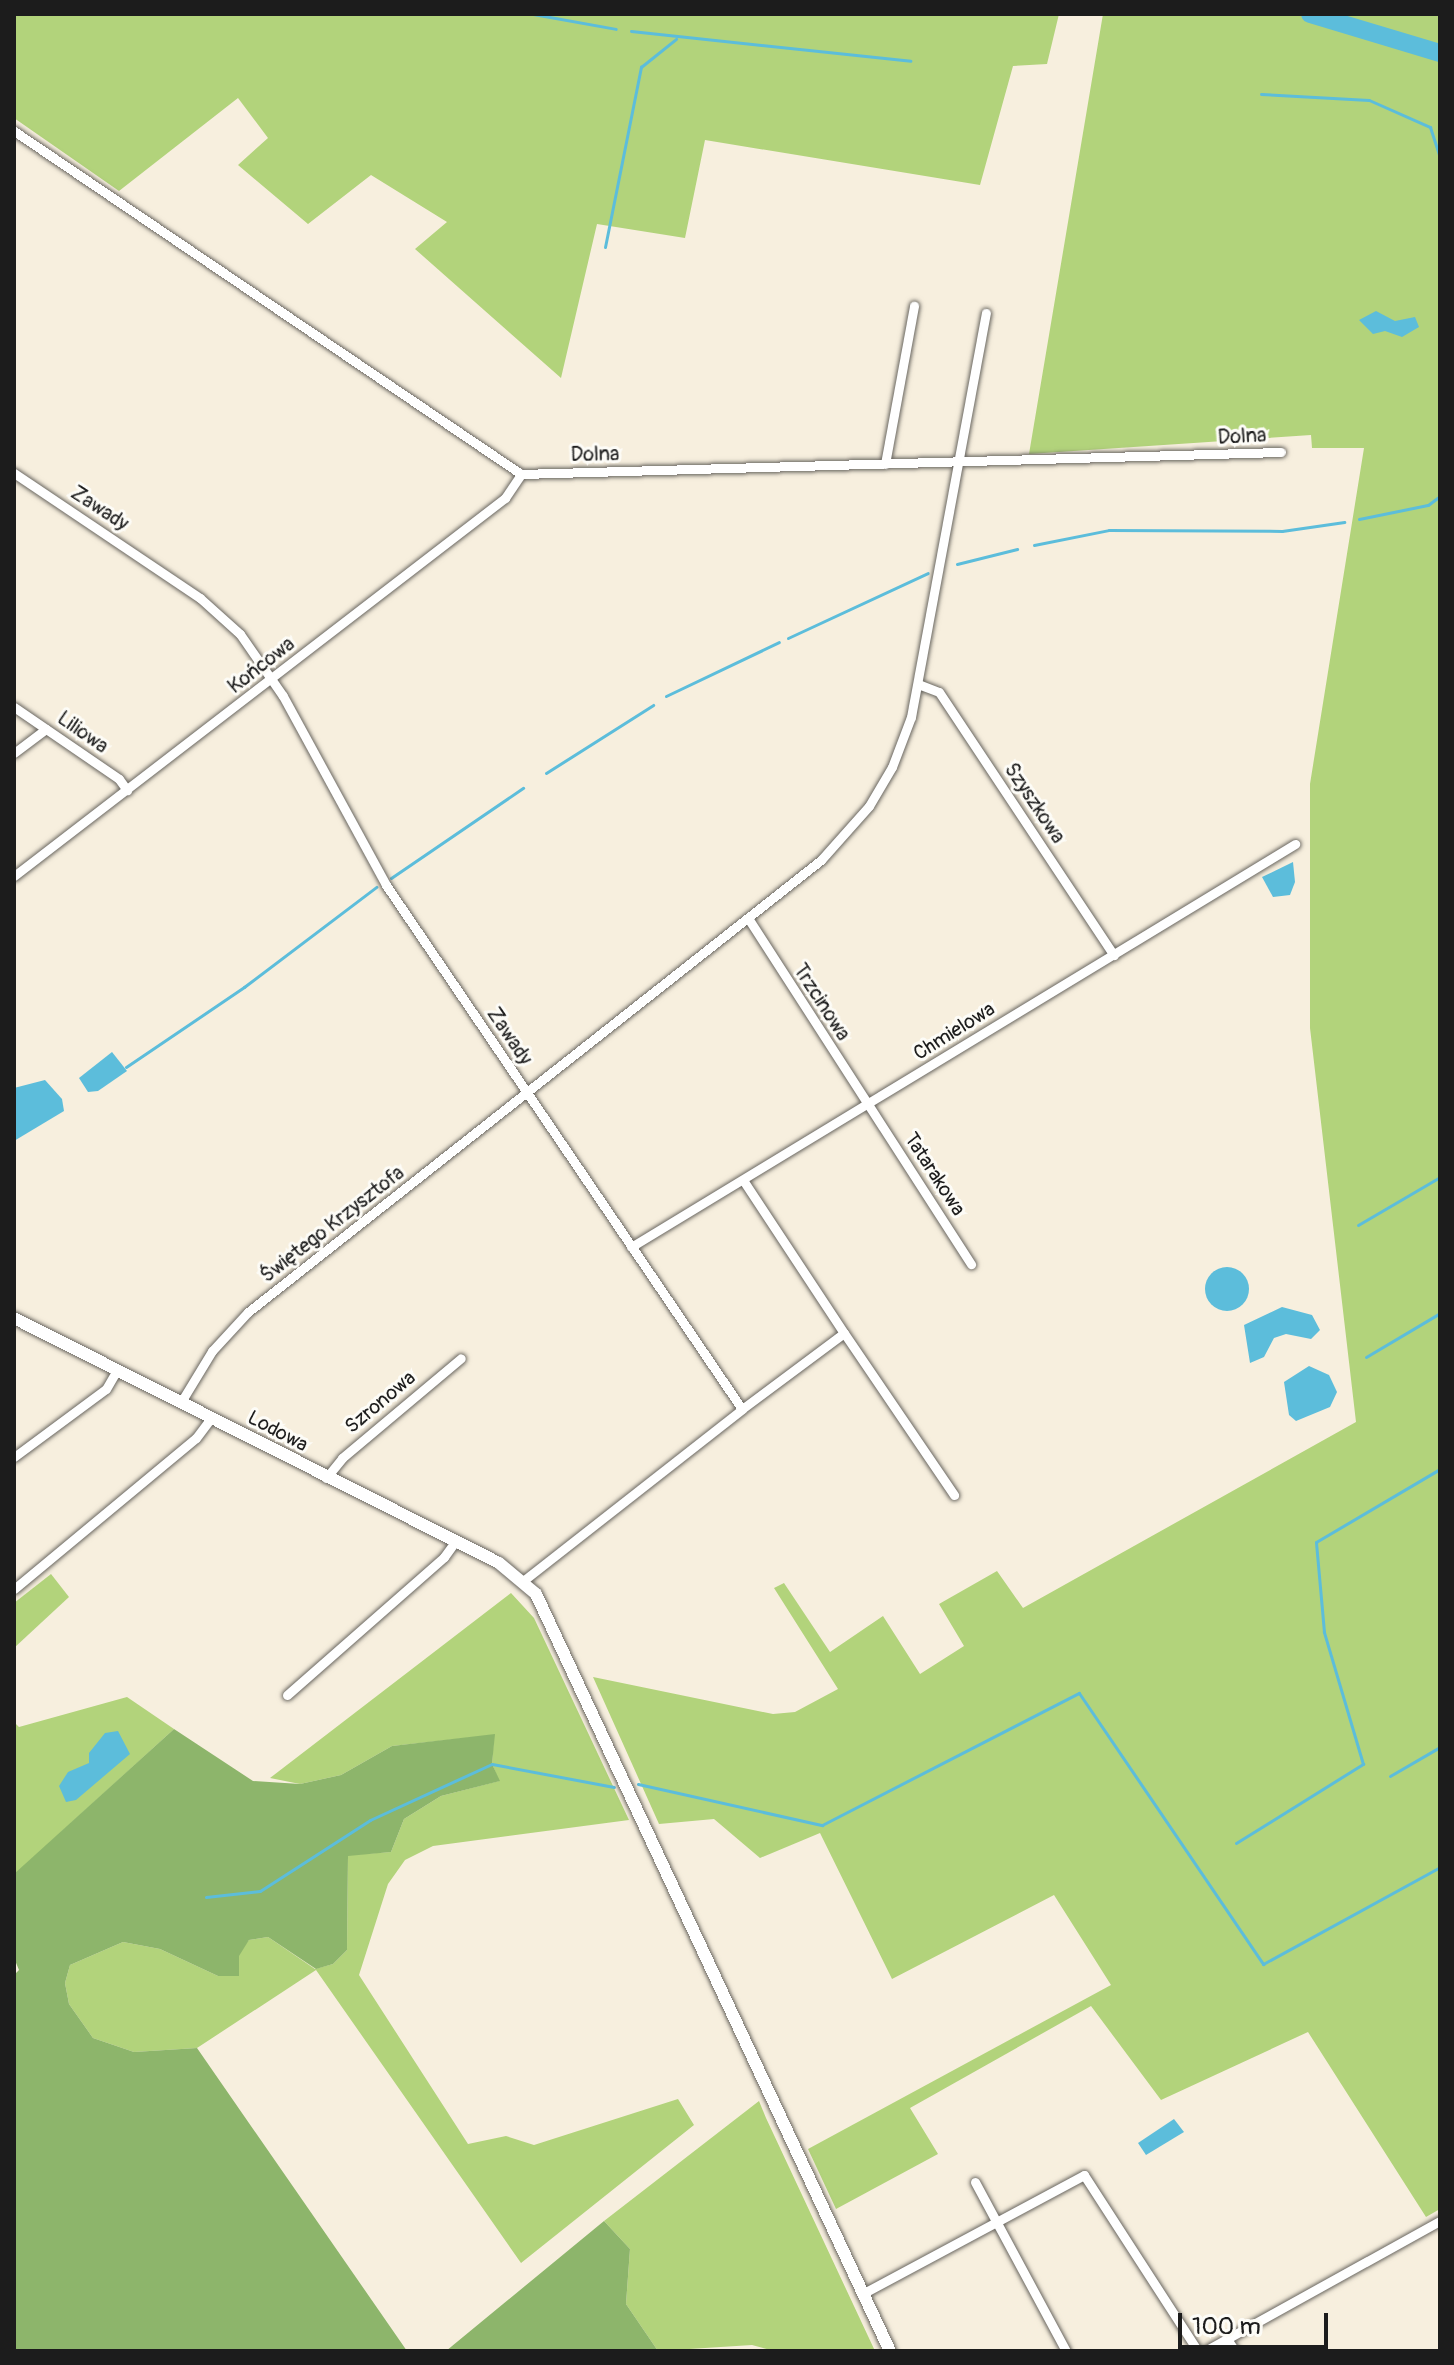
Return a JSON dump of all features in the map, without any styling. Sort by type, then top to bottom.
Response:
[{"type":"street","points":[[14,131],[521,474]]},
{"type":"street","points":[[885,464],[914,306]]},
{"type":"street","name":"Świętego Krzysztofa","points":[[181,1402],[212,1351],[248,1312],[821,860],[869,806],[903,743],[918,684],[986,313]]},
{"type":"street","name":"Dolna","points":[[521,474],[957,464],[1281,452]]},
{"type":"street","name":"Zawady","points":[[14,473],[200,598],[240,634],[273,680],[371,861],[742,1409]]},
{"type":"street","name":"Końcowa","points":[[14,876],[273,680],[505,498],[521,474]]},
{"type":"street","name":"Szyszkowa","points":[[918,684],[939,692],[1114,955]]},
{"type":"street","name":"Liliowa","points":[[14,707],[127,790]]},
{"type":"street","points":[[14,753],[46,729]]},
{"type":"street","name":"Chmielowa","points":[[631,1247],[1295,844]]},
{"type":"street","name":"Trzcinowa","points":[[748,918],[869,1104]]},
{"type":"street","name":"Tatarakowa","points":[[869,1104],[971,1264]]},
{"type":"street","points":[[743,1180],[954,1495]]},
{"type":"street","name":"Lodowa","points":[[14,1318],[455,1542],[523,1581]]},
{"type":"street","points":[[844,1333],[523,1581],[554,1623],[890,2351]]},
{"type":"street","name":"Szronowa","points":[[326,1478],[342,1458],[461,1358]]},
{"type":"street","points":[[14,1457],[106,1389],[117,1370]]},
{"type":"street","points":[[14,1589],[196,1438],[211,1418]]},
{"type":"street","points":[[287,1695],[444,1557],[455,1542]]},
{"type":"street","points":[[862,2294],[1084,2175],[1198,2351]]},
{"type":"street","points":[[975,2182],[1066,2351]]},
{"type":"street","points":[[1205,2351],[1440,2221]]},
{"type":"street","points":[[1227,2339],[1235,2351]]},
{"type":"green space","points":[[14,14],[1059,14],[1047,64],[1013,66],[980,185],[705,140],[685,238],[597,224],[561,378],[415,249],[447,222],[371,175],[308,224],[238,165],[268,138],[238,98],[119,191],[14,118]]},
{"type":"green space","points":[[1103,14],[1440,14],[1440,2209],[1426,2217],[1308,2032],[1161,2100],[1091,2006],[910,2108],[938,2154],[836,2209],[808,2149],[1111,1985],[1054,1895],[892,1979],[820,1833],[760,1858],[714,1819],[659,1824],[593,1677],[773,1714],[795,1712],[838,1689],[774,1588],[784,1583],[830,1652],[883,1616],[920,1674],[964,1646],[939,1604],[997,1571],[1023,1608],[1356,1422],[1310,1028],[1310,784],[1364,448],[1312,448],[1311,435],[1029,454]]},
{"type":"green space","points":[[51,1574],[69,1597],[14,1648],[14,1603]]},
{"type":"green space","points":[[511,1593],[534,1618],[629,1820],[433,1846],[405,1860],[388,1884],[359,1975],[468,2144],[506,2136],[534,2145],[678,2099],[694,2125],[521,2263],[316,1970],[197,2048],[134,2052],[93,2038],[69,2004],[65,1983],[70,1965],[123,1942],[160,1949],[218,1976],[249,1940],[268,1937],[315,1969],[333,1964],[347,1950],[348,1855],[391,1852],[404,1819],[441,1796],[499,1781],[492,1764],[494,1735],[392,1746],[341,1775],[300,1784],[270,1778]]},
{"type":"green space","points":[[127,1697],[174,1729],[14,1875],[14,1722],[19,1727]]},
{"type":"green space","points":[[174,1729],[253,1781],[300,1784],[341,1775],[392,1746],[495,1734],[492,1764],[500,1781],[441,1796],[404,1819],[391,1852],[348,1856],[347,1950],[333,1964],[316,1969],[268,1937],[249,1940],[239,1956],[239,1976],[218,1976],[160,1949],[123,1942],[70,1965],[65,1983],[69,2004],[93,2038],[134,2052],[197,2048],[407,2351],[14,2351],[14,1975],[19,1970],[14,1958],[14,1874]]},
{"type":"green space","points":[[759,2101],[875,2351],[774,2351],[752,2345],[658,2351],[626,2304],[630,2249],[604,2221]]},
{"type":"green space","points":[[604,2221],[630,2249],[626,2304],[658,2351],[446,2351]]},
{"type":"water","points":[[1376,311],[1395,321],[1415,317],[1419,327],[1402,337],[1385,331],[1373,334],[1359,320]]},
{"type":"water","points":[[1293,862],[1295,882],[1290,895],[1273,897],[1262,877]]},
{"type":"water","points":[[112,1052],[127,1071],[98,1091],[88,1092],[79,1078]]},
{"type":"water","points":[[45,1080],[62,1099],[64,1111],[14,1141],[14,1088]]},
{"type":"water","points":[[1227,1267],[1243,1273],[1249,1289],[1243,1305],[1227,1311],[1211,1305],[1205,1289],[1211,1273]]},
{"type":"water","points":[[1282,1307],[1312,1315],[1320,1330],[1311,1339],[1286,1334],[1274,1338],[1264,1357],[1250,1363],[1244,1325]]},
{"type":"water","points":[[1309,1366],[1329,1375],[1337,1392],[1330,1407],[1296,1421],[1289,1415],[1284,1382]]},
{"type":"water","points":[[118,1731],[130,1754],[76,1800],[66,1802],[59,1786],[68,1772],[89,1763],[89,1753],[105,1733]]},
{"type":"water","points":[[1174,2119],[1184,2132],[1146,2155],[1138,2143]]},
{"type":"waterway","points":[[533,14],[616,29]]},
{"type":"waterway","points":[[1310,14],[1440,53]]},
{"type":"waterway","points":[[631,31],[910,61]]},
{"type":"waterway","points":[[605,247],[641,67],[676,39]]},
{"type":"waterway","points":[[1261,94],[1369,100],[1430,127],[1440,158]]},
{"type":"waterway","points":[[1359,519],[1428,505],[1440,496]]},
{"type":"waterway","points":[[1034,545],[1109,530],[1282,531],[1344,522]]},
{"type":"waterway","points":[[957,564],[1017,549]]},
{"type":"waterway","points":[[788,638],[928,573]]},
{"type":"waterway","points":[[666,696],[779,642]]},
{"type":"waterway","points":[[546,773],[653,705]]},
{"type":"waterway","points":[[391,878],[523,788]]},
{"type":"waterway","points":[[126,1067],[244,987],[376,887]]},
{"type":"waterway","points":[[1358,1225],[1440,1177]]},
{"type":"waterway","points":[[1366,1357],[1440,1313]]},
{"type":"waterway","points":[[1236,1843],[1363,1764],[1324,1632],[1316,1542],[1440,1469]]},
{"type":"waterway","points":[[638,1784],[822,1825],[1079,1693],[1263,1964],[1440,1867]]},
{"type":"waterway","points":[[1390,1776],[1440,1747]]},
{"type":"waterway","points":[[206,1897],[260,1891],[370,1820],[492,1764],[614,1787]]}]
